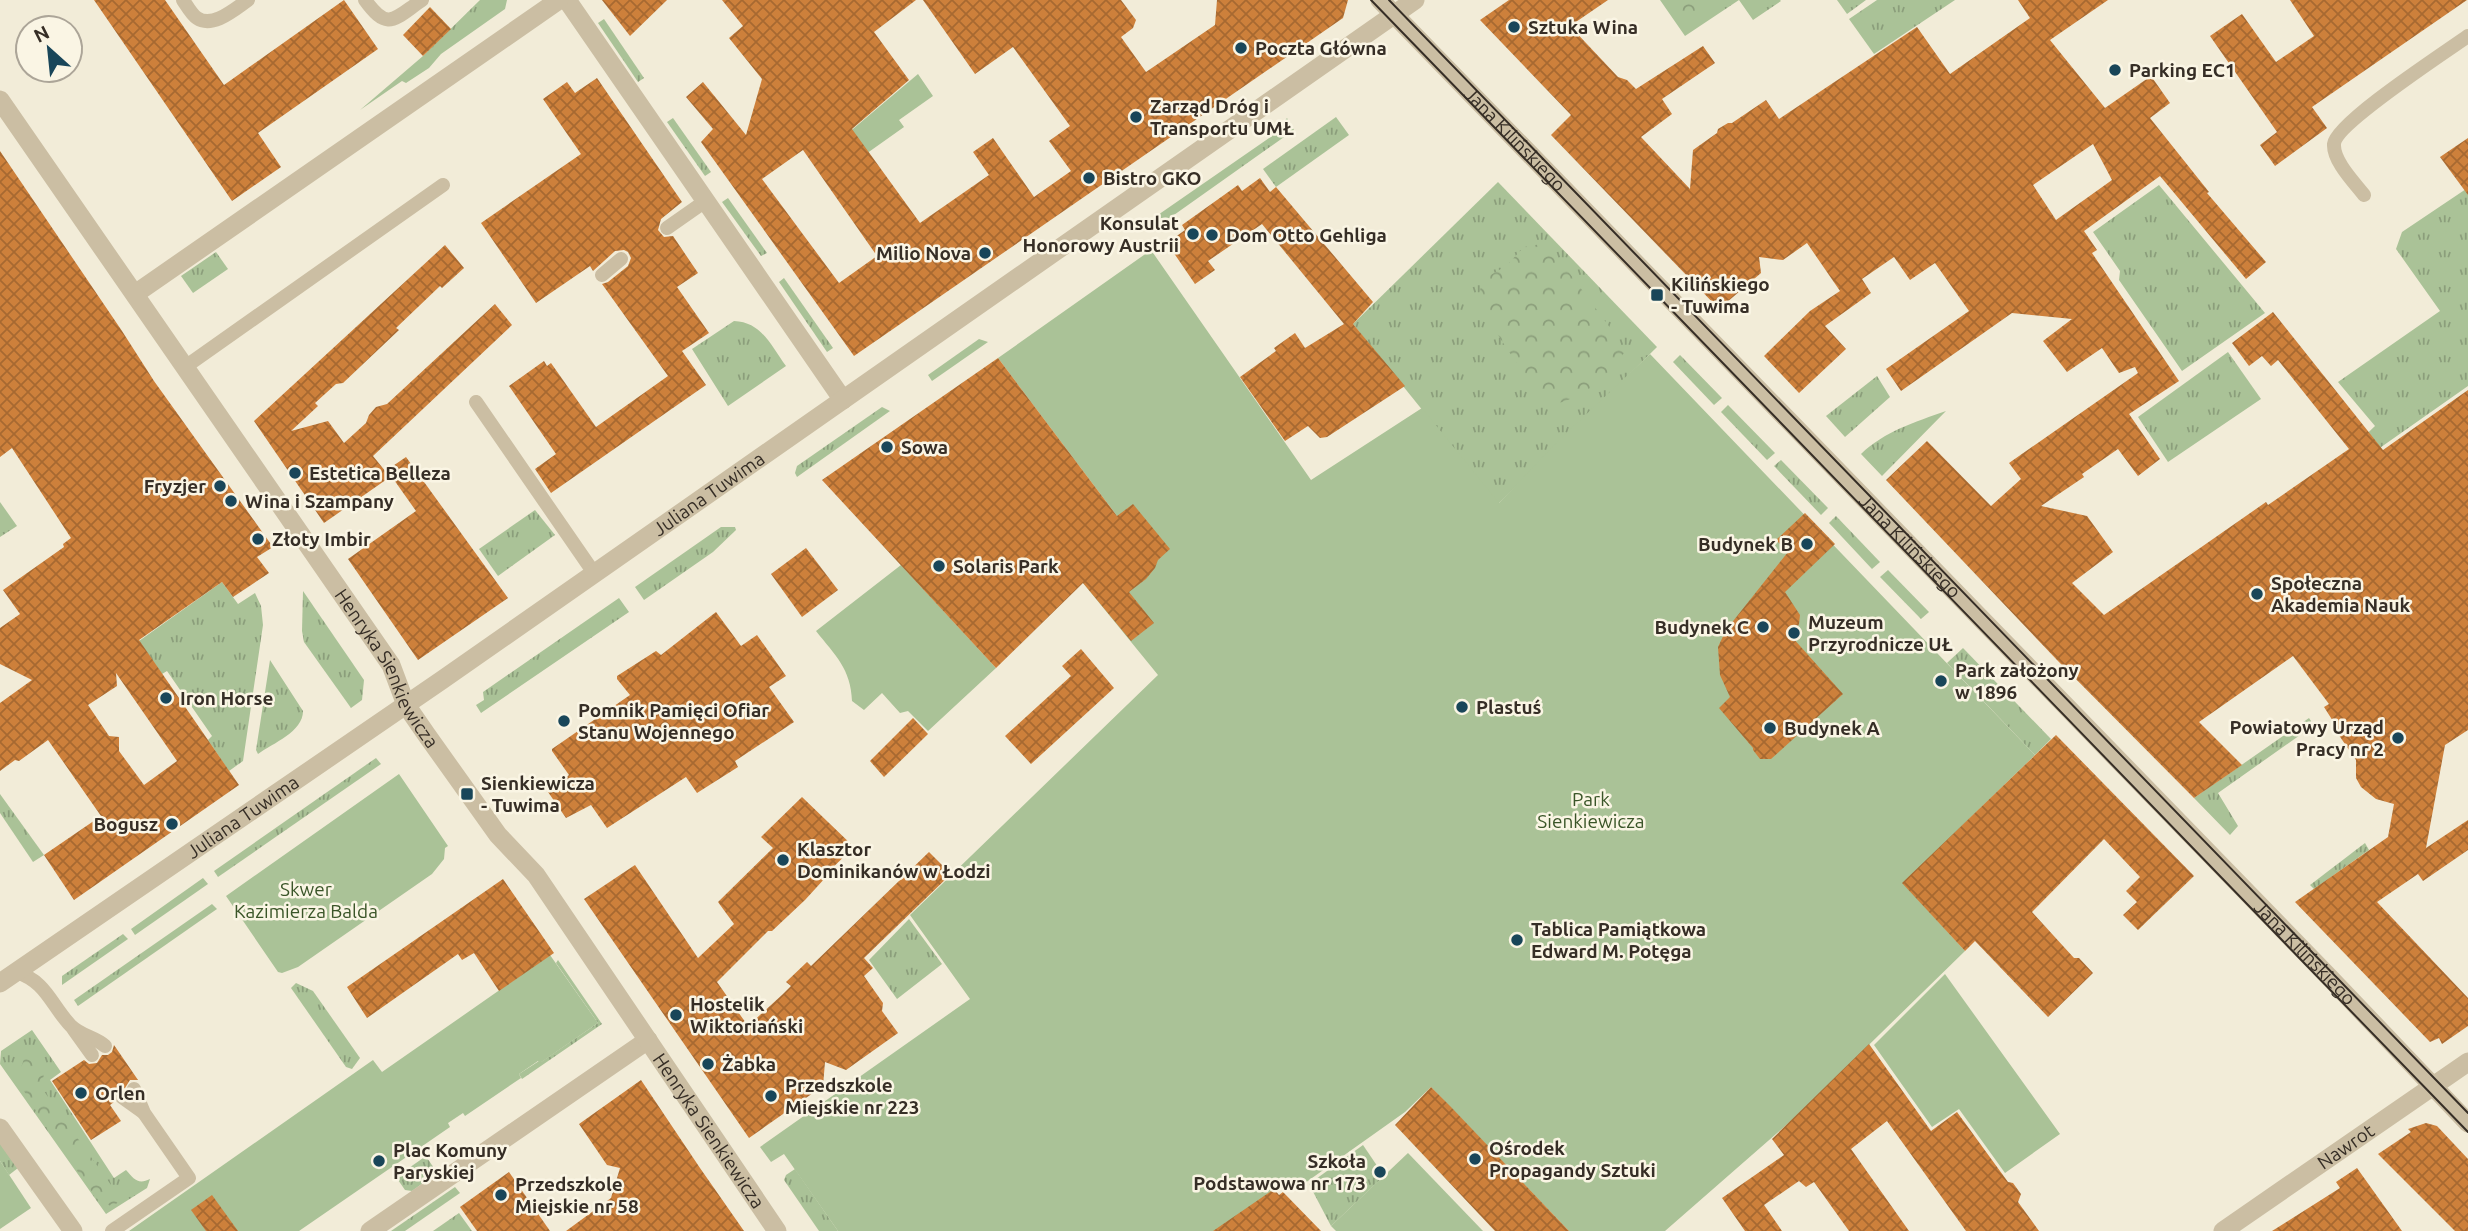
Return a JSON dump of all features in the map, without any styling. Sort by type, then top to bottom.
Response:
[{"type":"street","points":[[135,294],[559,0]]},
{"type":"street","points":[[567,0],[842,400]]},
{"type":"street","name":"Juliana Tuwima","points":[[8,977],[406,705],[842,400],[1387,7],[1415,0]]},
{"type":"street","name":"Jana Kilińskiego","points":[[1387,7],[2468,1123]]},
{"type":"street","name":"Henryka Sienkiewicza","points":[[0,100],[391,665],[406,705],[498,835],[536,876],[777,1231]]},
{"type":"street","points":[[370,1231],[648,1040]]},
{"type":"street","name":"Nawrot","points":[[2223,1231],[2468,1062]]},
{"type":"street","points":[[0,1128],[74,1231]]},
{"type":"lane","points":[[184,0],[196,18],[203,21],[223,17],[248,0]]},
{"type":"lane","points":[[365,0],[377,17],[386,20],[393,19],[422,0]]},
{"type":"lane","points":[[2364,195],[2339,159],[2334,146],[2335,140],[2352,119],[2468,37]]},
{"type":"lane","points":[[185,367],[443,185]]},
{"type":"lane","points":[[667,228],[707,200]]},
{"type":"lane","points":[[601,275],[621,260]]},
{"type":"lane","points":[[476,402],[594,573]]},
{"type":"lane","points":[[8,977],[30,976],[39,984],[92,1055]]},
{"type":"lane","points":[[72,1028],[99,1040],[105,1046]]},
{"type":"lane","points":[[112,1231],[188,1178],[144,1113],[134,1089]]},
{"type":"lane","points":[[121,1097],[144,1113]]},
{"type":"green space","points":[[480,0],[507,0],[505,9],[441,54],[429,68],[406,83],[402,81],[360,110],[423,56]]},
{"type":"green space","points":[[1660,0],[1739,0],[1685,36]]},
{"type":"green space","points":[[1665,0],[1725,0],[1705,10],[1686,27],[1678,21]]},
{"type":"green space","points":[[1739,0],[1780,0],[1781,1],[1753,20]]},
{"type":"green space","points":[[1837,0],[1866,0],[1847,14]]},
{"type":"green space","points":[[1877,0],[1955,0],[1874,54],[1849,19]]},
{"type":"green space","points":[[604,19],[644,78],[638,82],[598,23]]},
{"type":"green space","points":[[918,74],[933,96],[899,120],[904,127],[849,166],[834,145]]},
{"type":"green space","points":[[1336,117],[1349,135],[1276,187],[1263,169]]},
{"type":"green space","points":[[673,118],[711,172],[705,176],[667,122]]},
{"type":"green space","points":[[1287,118],[1294,130],[1157,227],[1154,224],[1155,217],[1272,136]]},
{"type":"green space","points":[[1498,182],[1657,347],[1498,504],[1353,324]]},
{"type":"green space","points":[[2159,185],[2265,313],[2182,371],[2119,280],[2120,271],[2093,232]]},
{"type":"green space","points":[[2466,189],[2468,386],[2357,464],[2348,452],[2375,426],[2338,382],[2440,311],[2396,249],[2402,232]]},
{"type":"green space","points":[[728,198],[767,253],[761,256],[722,202]]},
{"type":"green space","points":[[1547,243],[1614,333],[1624,353],[1596,384],[1559,403],[1529,382],[1478,301],[1482,280],[1506,266],[1524,247]]},
{"type":"green space","name":"Park Sienkiewicza","points":[[1151,250],[1311,480],[1422,408],[1499,503],[1559,440],[1650,354],[2035,755],[1903,883],[1965,951],[1793,1119],[1665,1231],[1569,1231],[1431,1087],[1405,1112],[1305,1183],[1274,1189],[1224,1231],[838,1231],[784,1154],[771,1162],[760,1147],[970,999],[910,915],[1158,675],[1083,583],[1117,516],[998,358]]},
{"type":"green space","points":[[216,252],[228,269],[193,293],[181,276]]},
{"type":"green space","points":[[784,278],[833,348],[827,352],[779,282]]},
{"type":"green space","points":[[734,321],[744,322],[759,330],[786,366],[728,406],[692,349]]},
{"type":"green space","points":[[979,339],[988,342],[932,381],[928,375]]},
{"type":"green space","points":[[2228,352],[2261,399],[2168,462],[2138,417]]},
{"type":"green space","points":[[1680,355],[1722,398],[1714,405],[1673,362]]},
{"type":"green space","points":[[1877,376],[1890,397],[1845,437],[1826,416]]},
{"type":"green space","points":[[1728,405],[1775,453],[1767,460],[1721,412]]},
{"type":"green space","points":[[882,407],[890,411],[797,477],[797,466]]},
{"type":"green space","points":[[1946,411],[1882,476],[1861,454],[1890,433]]},
{"type":"green space","points":[[1781,460],[1828,508],[1821,515],[1774,466]]},
{"type":"green space","points":[[0,502],[17,526],[0,537]]},
{"type":"green space","points":[[535,510],[555,535],[498,576],[479,549]]},
{"type":"green space","points":[[1836,516],[1880,562],[1872,569],[1829,523]]},
{"type":"green space","points":[[721,527],[735,527],[736,530],[713,552],[644,600],[635,587]]},
{"type":"green space","points":[[901,565],[996,668],[928,731],[908,711],[900,713],[882,693],[864,710],[852,701],[845,671],[816,631]]},
{"type":"green space","points":[[1888,570],[1929,612],[1921,619],[1880,577]]},
{"type":"green space","points":[[222,582],[238,604],[255,593],[261,606],[263,625],[243,761],[229,771],[208,740],[212,736],[167,671],[162,674],[139,641]]},
{"type":"green space","points":[[303,591],[364,680],[362,700],[351,708],[304,642]]},
{"type":"green space","points":[[619,598],[629,612],[481,713],[476,705],[484,700],[483,692]]},
{"type":"green space","points":[[1963,648],[2051,739],[2035,755],[1947,663]]},
{"type":"green space","points":[[270,660],[303,711],[302,718],[293,731],[258,754],[256,750]]},
{"type":"green space","points":[[2309,718],[2310,728],[2218,793],[2238,826],[2230,835],[2194,798]]},
{"type":"green space","points":[[376,758],[381,764],[218,877],[214,871]]},
{"type":"green space","name":"Skwer Kazimierza Balda","points":[[399,774],[448,846],[445,848],[444,859],[432,874],[298,967],[278,972],[226,896]]},
{"type":"green space","points":[[0,794],[44,855],[33,862],[0,813]]},
{"type":"green space","points":[[2365,843],[2369,850],[2314,889],[2310,885]]},
{"type":"green space","points":[[203,878],[208,884],[135,935],[131,929]]},
{"type":"green space","points":[[212,904],[217,909],[78,1006],[74,1000]]},
{"type":"green space","points":[[909,919],[942,964],[897,999],[869,960]]},
{"type":"green space","points":[[123,934],[128,939],[62,985],[62,976]]},
{"type":"green space","points":[[550,955],[598,1023],[540,1063],[538,1061],[519,1074],[521,1078],[465,1116],[463,1113],[448,1123],[450,1127],[299,1231],[129,1231],[373,1060],[382,1072]]},
{"type":"green space","points":[[558,960],[602,1024],[522,1079],[519,1074],[598,1023],[556,963]]},
{"type":"green space","points":[[1945,974],[2060,1134],[2005,1173],[1959,1109],[1932,1127],[1874,1045]]},
{"type":"green space","points":[[296,983],[313,991],[360,1058],[352,1069],[346,1067],[291,988]]},
{"type":"green space","points":[[32,1030],[61,1072],[50,1080],[114,1178],[126,1170],[139,1181],[150,1179],[147,1188],[106,1214],[0,1064],[1,1051]]},
{"type":"green space","points":[[27,1050],[38,1051],[44,1068],[41,1087],[121,1199],[113,1207],[98,1200],[17,1080]]},
{"type":"green space","points":[[0,1142],[18,1168],[9,1175],[0,1161]]},
{"type":"green space","points":[[1363,1145],[1384,1176],[1331,1226],[1309,1184]]},
{"type":"green space","points":[[1408,1153],[1483,1231],[1336,1231],[1331,1226]]},
{"type":"green space","points":[[426,1156],[437,1173],[412,1191],[405,1190],[396,1177]]},
{"type":"green space","points":[[0,1161],[31,1208],[0,1229]]},
{"type":"green space","points":[[795,1169],[838,1231],[819,1231],[784,1180],[786,1175]]},
{"type":"green space","points":[[455,1187],[460,1193],[405,1231],[391,1231]]},
{"type":"green space","points":[[459,1213],[472,1231],[433,1231]]},
{"type":"building","points":[[94,0],[165,0],[224,85],[344,0],[378,49],[258,133],[281,167],[232,201]]},
{"type":"building","points":[[602,0],[667,0],[630,36]]},
{"type":"building","points":[[722,0],[916,0],[874,32],[909,80],[852,129],[920,223],[989,175],[973,152],[993,138],[1034,197],[1071,171],[1049,141],[1070,126],[1013,47],[975,74],[923,0],[1121,0],[1136,20],[1133,28],[1121,37],[1146,72],[1215,25],[1217,0],[1348,0],[1343,18],[854,356],[701,142],[713,129],[686,97],[703,82],[746,135],[762,79],[729,38],[743,26]],"holes":[[[803,150],[877,256],[839,283],[762,179]]]},
{"type":"building","points":[[1509,0],[1608,0],[1570,26],[1618,77],[1627,80],[1636,89],[1703,46],[1715,63],[1662,99],[1672,114],[1641,137],[1690,189],[1693,150],[1717,133],[1718,129],[1732,123],[1766,100],[1779,119],[1917,27],[1950,74],[2030,18],[2018,0],[2108,0],[2050,40],[2105,108],[2151,76],[2170,103],[2150,118],[2209,192],[2207,193],[2266,262],[2246,279],[2160,176],[2084,231],[2097,250],[2092,253],[2179,381],[2129,414],[2160,459],[2138,476],[2118,449],[2082,474],[2084,477],[2041,506],[2087,516],[2113,552],[2072,583],[2104,615],[2266,502],[2268,505],[2349,449],[2278,360],[2271,366],[2262,356],[2249,366],[2232,343],[2273,312],[2383,450],[2468,390],[2468,730],[2445,745],[2426,848],[2468,820],[2468,850],[2423,881],[2418,874],[2377,902],[2468,998],[2468,1026],[2442,1044],[2439,1038],[2430,1042],[2295,902],[2388,837],[2394,804],[2376,799],[2361,787],[2356,778],[2356,760],[2336,731],[2338,729],[2324,707],[2329,704],[2293,656],[2199,722],[2242,765],[2194,798],[2057,660],[1886,480],[1927,441],[1991,506],[2021,479],[2009,463],[2138,373],[2135,367],[2119,373],[2102,348],[2067,372],[2043,341],[2072,319],[2012,313],[1901,391],[1886,369],[1969,311],[1935,263],[1910,280],[1894,257],[1862,279],[1871,293],[1825,326],[1846,349],[1799,393],[1764,356],[1810,311],[1840,291],[1807,243],[1783,260],[1759,257],[1761,273],[1719,309],[1551,135],[1571,115],[1480,20]],"holes":[[[2093,144],[2112,180],[2056,220],[2033,185]]]},
{"type":"building","points":[[2290,0],[2467,0],[2312,107],[2327,128],[2275,166],[2260,145],[2277,132],[2210,36],[2242,14],[2276,62],[2314,36]]},
{"type":"building","points":[[430,7],[451,29],[423,56],[403,35]]},
{"type":"building","points":[[597,78],[682,202],[661,219],[658,230],[664,237],[673,236],[698,273],[677,287],[709,333],[682,351],[706,385],[551,493],[535,469],[556,454],[509,386],[544,361],[547,366],[551,363],[596,427],[668,376],[602,284],[628,266],[631,258],[628,252],[615,251],[593,271],[590,266],[536,303],[481,223],[581,154],[543,99],[567,82],[575,93]]},
{"type":"building","points":[[2468,138],[2468,195],[2440,157]]},
{"type":"building","points":[[0,151],[154,381],[273,547],[257,557],[269,573],[233,597],[222,582],[139,640],[239,785],[74,900],[44,855],[101,816],[48,740],[0,771],[0,703],[32,680],[0,664],[0,628],[20,614],[3,590],[64,547],[63,544],[71,538],[12,448],[0,457]],"holes":[[[116,673],[177,761],[144,785],[119,751],[119,737],[109,736],[88,705],[117,686]]]},
{"type":"building","points":[[1260,178],[1270,192],[1276,187],[1373,302],[1353,324],[1405,386],[1327,437],[1320,438],[1308,426],[1285,441],[1240,377],[1276,351],[1274,348],[1295,333],[1305,348],[1344,324],[1262,224],[1208,261],[1215,270],[1195,284],[1167,243],[1185,230],[1182,225],[1238,185],[1242,191]]},
{"type":"building","points":[[445,245],[464,268],[442,288],[440,286],[396,328],[399,330],[343,383],[336,384],[315,403],[318,406],[291,431],[328,421],[344,443],[366,423],[376,407],[387,404],[495,304],[512,325],[373,456],[390,477],[324,523],[254,421]]},
{"type":"building","name":"Solaris Park","points":[[998,358],[1117,516],[1133,504],[1170,549],[1158,560],[1146,579],[1129,592],[1154,623],[1131,641],[1083,583],[996,668],[822,480]]},
{"type":"building","points":[[406,457],[508,598],[418,660],[348,559],[416,511],[387,470]]},
{"type":"building","points":[[1805,513],[1835,544],[1785,592],[1800,615],[1799,624],[1792,637],[1843,694],[1771,759],[1760,759],[1719,708],[1730,697],[1720,675],[1718,647],[1726,630],[1788,552],[1776,540]]},
{"type":"building","points":[[806,548],[838,590],[802,617],[771,574]]},
{"type":"building","points":[[716,612],[741,646],[757,635],[786,676],[769,687],[794,722],[735,761],[738,767],[697,793],[686,777],[607,828],[591,805],[566,818],[548,792],[569,775],[552,749],[630,695],[617,676],[656,651],[661,655]]},
{"type":"building","points":[[1081,649],[1114,688],[1031,764],[1005,736],[1071,676],[1062,666]]},
{"type":"building","points":[[913,718],[928,734],[884,777],[870,761]]},
{"type":"building","points":[[2056,735],[2194,876],[2138,930],[2123,915],[2137,902],[2126,891],[2140,877],[2104,839],[2032,912],[2074,958],[2079,958],[2093,973],[2048,1017],[1975,941],[1965,951],[1902,883]]},
{"type":"building","points":[[802,797],[854,847],[826,874],[805,900],[772,931],[768,931],[717,982],[748,1026],[791,986],[786,982],[807,962],[811,966],[929,852],[951,874],[864,958],[873,968],[864,976],[883,1003],[882,1011],[898,1033],[846,1070],[825,1062],[823,1086],[749,1138],[584,899],[635,865],[698,958],[734,924],[718,902],[773,848],[761,837]]},
{"type":"building","points":[[503,879],[554,953],[499,991],[474,953],[462,960],[458,954],[367,1018],[347,987]]},
{"type":"building","points":[[1869,1044],[1931,1131],[1957,1112],[2008,1182],[2013,1183],[2021,1194],[2018,1202],[2039,1231],[1966,1231],[1887,1121],[1851,1149],[1909,1231],[1849,1231],[1814,1182],[1806,1187],[1799,1181],[1764,1205],[1782,1231],[1745,1231],[1722,1198],[1784,1155],[1772,1139]]},
{"type":"building","name":"Orlen","points":[[114,1045],[138,1080],[130,1080],[125,1088],[115,1091],[112,1097],[114,1102],[110,1105],[121,1121],[91,1140],[52,1081],[84,1060],[89,1064],[97,1063],[102,1055],[112,1052]]},
{"type":"building","points":[[641,1080],[744,1231],[566,1231],[611,1198],[620,1168],[607,1165],[579,1124]]},
{"type":"building","name":"Ośrodek Propagandy Sztuki","points":[[1431,1087],[1569,1231],[1495,1231],[1395,1125]]},
{"type":"building","points":[[2426,1123],[2437,1126],[2468,1159],[2468,1231],[2455,1231],[2378,1154],[2411,1132],[2408,1129]]},
{"type":"building","points":[[2357,1168],[2402,1231],[2272,1231],[2340,1188],[2336,1182]]},
{"type":"building","name":"Przedszkole Miejskie nr 58","points":[[509,1172],[550,1231],[477,1231],[460,1207]]},
{"type":"building","points":[[1274,1189],[1279,1195],[1283,1192],[1321,1231],[1213,1231]]},
{"type":"building","points":[[212,1195],[238,1231],[206,1231],[191,1210]]},
{"type":"tram line","points":[[1371,0],[2468,1132]]},
{"type":"tram line","points":[[1389,0],[2468,1113]]},
{"type":"place","name":"Sztuka Wina","points":[[1514,27]]},
{"type":"place","name":"Poczta Główna","points":[[1241,48]]},
{"type":"place","name":"Parking EC1","points":[[2115,70]]},
{"type":"place","name":"Zarząd Dróg i Transportu UMŁ","points":[[1136,117]]},
{"type":"place","name":"Bistro GKO","points":[[1089,178]]},
{"type":"place","name":"Konsulat Honorowy Austrii","points":[[1193,234]]},
{"type":"place","name":"Dom Otto Gehliga","points":[[1212,235]]},
{"type":"place","name":"Milio Nova","points":[[985,253]]},
{"type":"place","name":"Kilińskiego - Tuwima","points":[[1657,295]]},
{"type":"place","name":"Sowa","points":[[887,447]]},
{"type":"place","name":"Estetica Belleza","points":[[295,473]]},
{"type":"place","name":"Fryzjer","points":[[220,486]]},
{"type":"place","name":"Wina i Szampany","points":[[231,501]]},
{"type":"place","name":"Złoty Imbir","points":[[258,539]]},
{"type":"place","name":"Budynek B","points":[[1807,544]]},
{"type":"place","name":"Solaris Park","points":[[939,566]]},
{"type":"place","name":"Społeczna Akademia Nauk","points":[[2257,594]]},
{"type":"place","name":"Budynek C","points":[[1763,627]]},
{"type":"place","name":"Muzeum Przyrodnicze UŁ","points":[[1794,633]]},
{"type":"place","name":"Park założony w 1896","points":[[1941,681]]},
{"type":"place","name":"Iron Horse","points":[[166,698]]},
{"type":"place","name":"Plastuś","points":[[1462,707]]},
{"type":"place","name":"Pomnik Pamięci Ofiar Stanu Wojennego","points":[[564,721]]},
{"type":"place","name":"Budynek A","points":[[1770,728]]},
{"type":"place","name":"Powiatowy Urząd Pracy nr 2","points":[[2398,738]]},
{"type":"place","name":"Sienkiewicza - Tuwima","points":[[467,794]]},
{"type":"place","name":"Bogusz","points":[[172,824]]},
{"type":"place","name":"Klasztor Dominikanów w Łodzi","points":[[783,860]]},
{"type":"place","name":"Tablica Pamiątkowa Edward M. Potęga","points":[[1517,940]]},
{"type":"place","name":"Hostelik Wiktoriański","points":[[676,1015]]},
{"type":"place","name":"Żabka","points":[[708,1064]]},
{"type":"place","name":"Orlen","points":[[81,1093]]},
{"type":"place","name":"Przedszkole Miejskie nr 223","points":[[771,1096]]},
{"type":"place","name":"Ośrodek Propagandy Sztuki","points":[[1475,1159]]},
{"type":"place","name":"Plac Komuny Paryskiej","points":[[379,1161]]},
{"type":"place","name":"Szkoła Podstawowa nr 173","points":[[1380,1172]]},
{"type":"place","name":"Przedszkole Miejskie nr 58","points":[[501,1195]]}]
